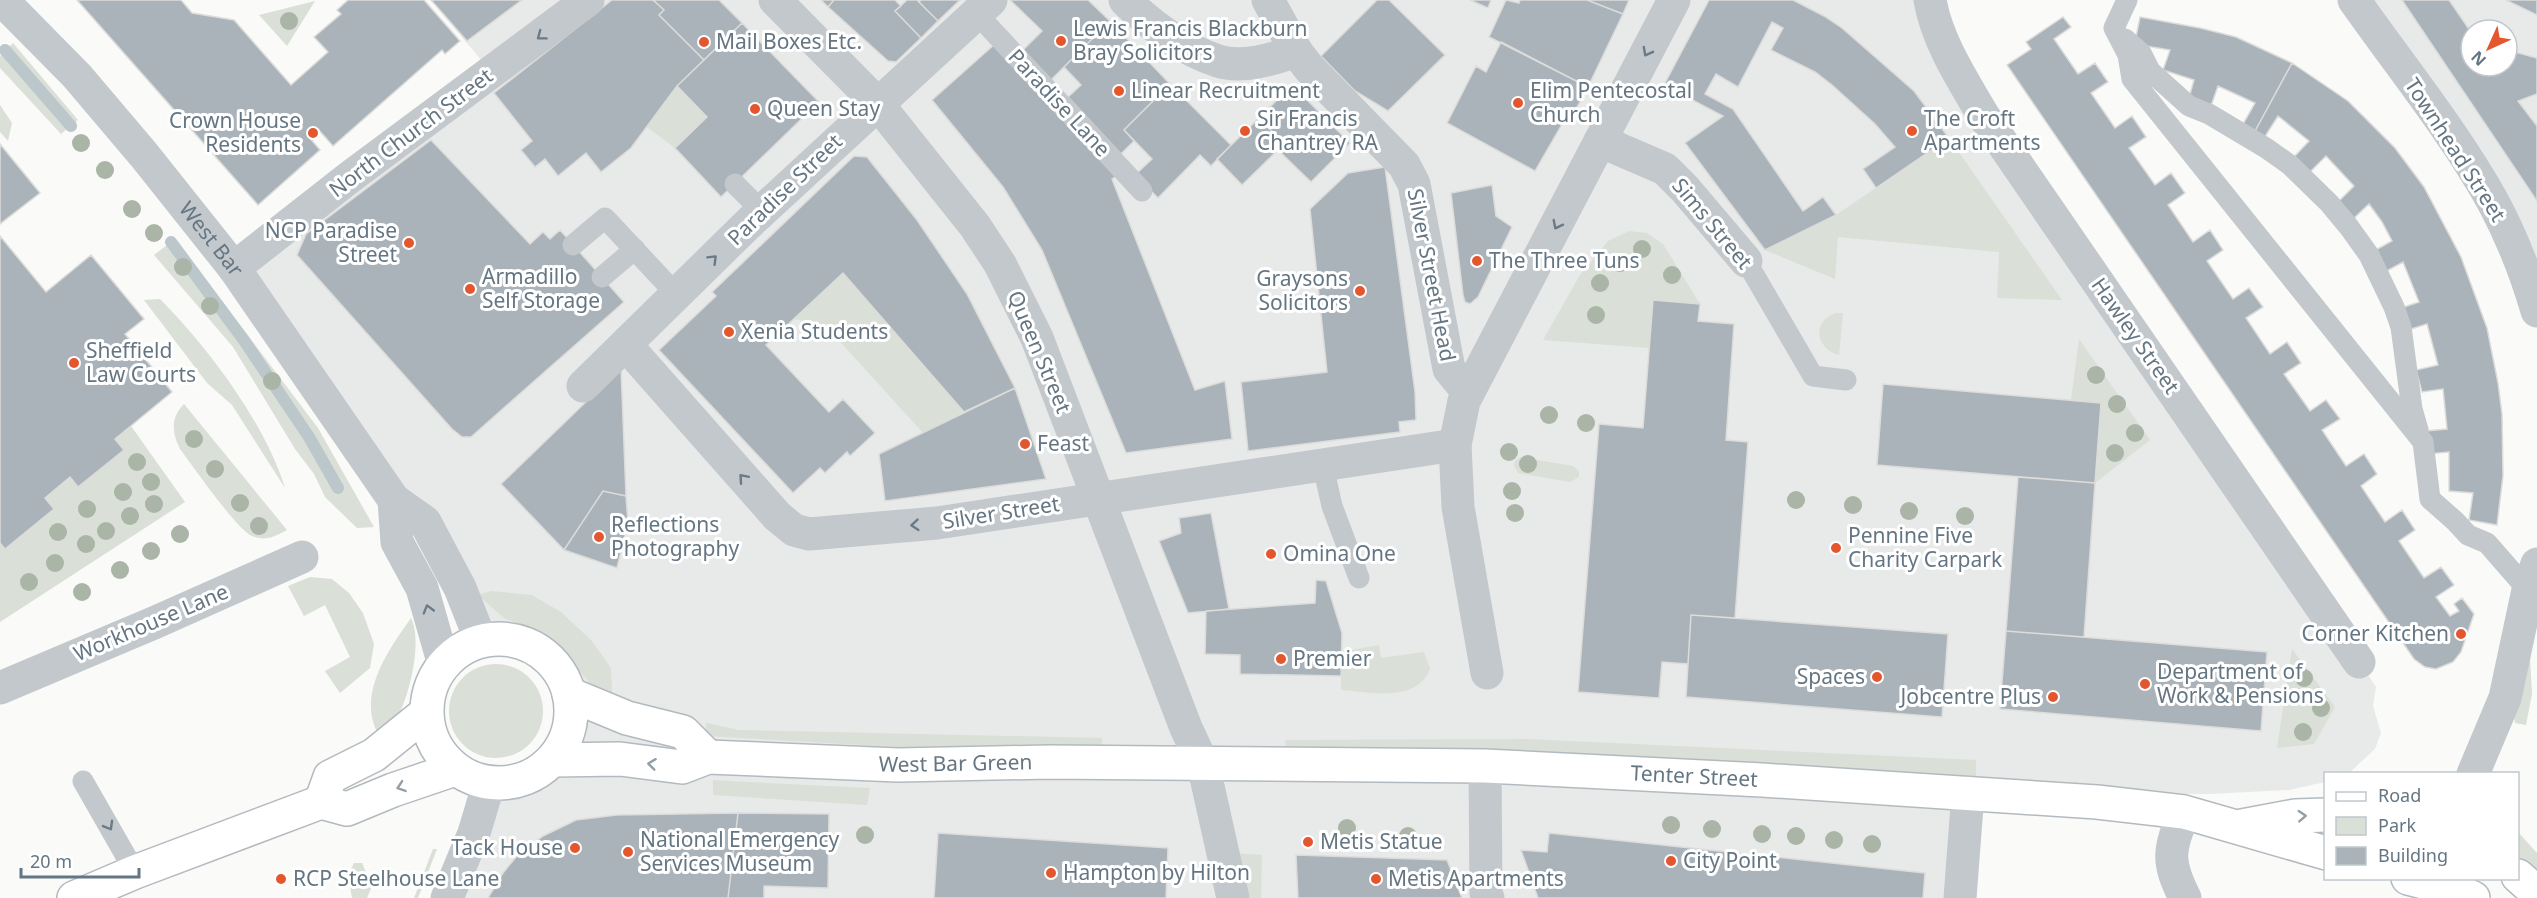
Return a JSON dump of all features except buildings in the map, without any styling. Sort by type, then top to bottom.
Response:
[{"type":"main road","points":[[502,639],[525,644],[557,668],[569,694],[571,709],[567,736],[553,760],[532,776],[512,782],[489,783],[455,769],[437,748],[431,736],[426,713],[429,693],[444,665],[461,650],[481,641],[502,639]]},
{"type":"main road","points":[[569,694],[627,718],[683,732],[708,757]]},
{"type":"main road","points":[[321,802],[330,777],[374,754],[426,713]]},
{"type":"main road","name":"West Bar Green","points":[[553,760],[620,759],[682,767],[708,757],[898,765],[1049,762],[1203,764]]},
{"type":"main road","name":"Tenter Street","points":[[1203,764],[1485,766],[2097,802],[2184,812],[2324,853]]},
{"type":"main road","points":[[74,898],[135,872],[321,802],[348,809],[393,790],[455,769]]},
{"type":"main road","points":[[2238,827],[2295,816],[2324,815]]},
{"type":"main road","points":[[2519,878],[2537,893]]},
{"type":"main road","points":[[2414,880],[2467,889]]},
{"type":"street","name":"West Bar","points":[[2,0],[91,92],[234,268],[394,500],[425,522],[460,588],[481,641]]},
{"type":"street","name":"North Church Street","points":[[234,268],[350,177],[588,0]]},
{"type":"street","name":"Queen Street","points":[[776,0],[877,103],[975,226],[1000,264],[1036,338],[1186,728],[1203,764],[1233,898]]},
{"type":"street","points":[[1125,0],[1161,30],[1220,62],[1249,63],[1277,58],[1296,51]]},
{"type":"street","name":"Silver Street Head","points":[[1268,0],[1296,51],[1309,68],[1404,165],[1414,184],[1449,369],[1468,392]]},
{"type":"street","name":"Silver Street Head","points":[[1487,673],[1458,507],[1455,445],[1464,401],[1674,0]]},
{"type":"street","name":"Hawley Street","points":[[1930,0],[1934,21],[1963,81],[1983,115],[2359,662]]},
{"type":"street","name":"Townhead Street","points":[[2354,0],[2492,200],[2517,251],[2537,311]]},
{"type":"street","name":"Paradise Street","points":[[583,386],[762,211],[984,7]]},
{"type":"street","name":"Sims Street","points":[[1600,141],[1665,169],[1746,261]]},
{"type":"street","name":"Silver Street","points":[[626,345],[777,516],[794,530],[809,534],[937,523],[1455,445]]},
{"type":"street","points":[[394,500],[397,542],[422,588],[444,665]]},
{"type":"street","name":"Workhouse Lane","points":[[0,687],[156,622],[302,557]]},
{"type":"street","points":[[2474,772],[2505,698],[2533,577]]},
{"type":"street","points":[[1485,766],[1488,898]]},
{"type":"street","points":[[447,898],[474,833],[489,783]]},
{"type":"street","points":[[1960,898],[1968,793]]},
{"type":"street","points":[[2184,812],[2171,846],[2173,873],[2185,898]]},
{"type":"lane","points":[[2114,28],[2127,0]]},
{"type":"lane","name":"Paradise Lane","points":[[984,7],[1142,191]]},
{"type":"lane","points":[[2114,28],[2141,53],[2150,71],[2189,106],[2209,114],[2290,165],[2329,203],[2349,227],[2369,255],[2401,327],[2412,410],[2423,442],[2430,500],[2456,521],[2468,536],[2487,543],[2533,577]]},
{"type":"lane","points":[[2114,28],[2128,55],[2132,79],[2423,442]]},
{"type":"lane","points":[[735,184],[762,211]]},
{"type":"lane","points":[[573,245],[605,218],[677,295]]},
{"type":"lane","points":[[602,277],[635,249]]},
{"type":"lane","name":"Sims Street","points":[[1746,261],[1813,376],[1846,380]]},
{"type":"lane","points":[[1323,466],[1332,506],[1359,578]]},
{"type":"lane","points":[[83,781],[135,872]]},
{"type":"shaded area","points":[[431,0],[1930,0],[1934,21],[2376,687],[2373,706],[2381,733],[2375,749],[2350,772],[2324,772],[2324,782],[2289,790],[2210,794],[1968,793],[1960,898],[447,898],[489,783],[512,782],[532,775],[553,760],[560,749],[567,736],[571,709],[564,681],[557,668],[525,644],[502,639],[481,641],[460,588],[234,268],[487,67]]},
{"type":"shaded area","points":[[2354,0],[2537,0],[2537,311],[2535,303]]},
{"type":"green space","points":[[315,1],[287,46],[259,15]]},
{"type":"green space","points":[[13,43],[78,120],[61,134],[0,68],[0,56]]},
{"type":"green space","points":[[677,86],[707,117],[675,148],[647,127]]},
{"type":"green space","points":[[0,105],[12,123],[8,141],[0,132]]},
{"type":"green space","points":[[1949,138],[2062,300],[1997,298],[1999,252],[1838,237],[1835,279],[1765,250],[1836,215]]},
{"type":"green space","points":[[1629,231],[1647,233],[1663,244],[1700,304],[1653,300],[1649,348],[1543,340],[1580,275],[1608,241]]},
{"type":"green space","points":[[175,239],[318,428],[374,527],[357,528],[325,497],[314,474],[295,449],[233,347],[154,255]]},
{"type":"green space","points":[[843,273],[964,412],[923,433],[825,325],[794,319]]},
{"type":"green space","points":[[160,299],[197,339],[233,387],[264,438],[285,488],[232,405],[207,383],[144,300]]},
{"type":"green space","points":[[1836,313],[1843,313],[1839,355],[1825,347],[1820,335],[1823,323]]},
{"type":"green space","points":[[2079,339],[2150,440],[2095,483],[2101,403],[2071,400]]},
{"type":"green space","points":[[184,404],[287,530],[270,538],[257,538],[245,531],[226,510],[177,443],[174,420]]},
{"type":"green space","points":[[131,426],[185,502],[0,622],[0,543],[5,549],[54,509],[45,498],[70,477],[78,487],[123,450],[115,439]]},
{"type":"green space","points":[[1520,457],[1573,466],[1579,471],[1579,477],[1570,482],[1518,473],[1514,465]]},
{"type":"green space","points":[[310,577],[332,579],[349,593],[363,613],[374,644],[370,668],[340,693],[325,671],[350,657],[325,605],[304,616],[288,586]]},
{"type":"green space","points":[[491,591],[532,595],[561,612],[591,640],[611,668],[612,693],[591,684],[558,648],[529,628],[504,618],[478,595]]},
{"type":"green space","points":[[411,618],[416,641],[413,670],[400,711],[381,739],[371,708],[372,692],[384,660]]},
{"type":"green space","points":[[1379,645],[1381,658],[1424,652],[1430,669],[1424,680],[1415,687],[1392,693],[1341,690],[1341,652]]},
{"type":"green space","points":[[2292,649],[2335,707],[2314,744],[2277,748]]},
{"type":"green space","points":[[2530,657],[2532,694],[2526,725],[2515,723],[2513,711]]},
{"type":"green space","points":[[487,664],[505,664],[530,677],[540,693],[543,711],[540,729],[530,745],[505,758],[487,758],[462,745],[449,720],[449,702],[462,677]]},
{"type":"green space","points":[[706,723],[739,730],[1102,738],[1102,752],[981,752],[706,736]]},
{"type":"green space","points":[[1527,739],[1976,760],[1976,782],[1287,752],[1285,740]]},
{"type":"green space","points":[[713,780],[870,788],[867,805],[713,795]]},
{"type":"green space","points":[[2519,833],[2537,853],[2537,868],[2526,879],[2519,871]]},
{"type":"green space","points":[[433,849],[437,849],[418,898],[414,898]]},
{"type":"green space","points":[[1235,853],[1262,855],[1261,898],[1250,898]]},
{"type":"green space","points":[[354,863],[362,863],[372,886],[367,898],[352,898],[348,875]]},
{"type":"waterway","points":[[5,50],[71,126]]},
{"type":"waterway","points":[[171,242],[243,339],[309,437],[338,488]]},
{"type":"place","name":"Lewis Francis Blackburn Bray Solicitors","points":[[1061,41]]},
{"type":"place","name":"Mail Boxes Etc.","points":[[704,42]]},
{"type":"place","name":"Linear Recruitment","points":[[1119,91]]},
{"type":"place","name":"Elim Pentecostal Church","points":[[1518,103]]},
{"type":"place","name":"Queen Stay","points":[[755,109]]},
{"type":"place","name":"Sir Francis Chantrey RA","points":[[1245,131]]},
{"type":"place","name":"The Croft Apartments","points":[[1912,131]]},
{"type":"place","name":"Crown House Residents","points":[[313,133]]},
{"type":"place","name":"NCP Paradise Street","points":[[409,243]]},
{"type":"place","name":"The Three Tuns","points":[[1477,261]]},
{"type":"place","name":"Armadillo Self Storage","points":[[470,289]]},
{"type":"place","name":"Graysons Solicitors","points":[[1360,291]]},
{"type":"place","name":"Xenia Students","points":[[729,332]]},
{"type":"place","name":"Sheffield Law Courts","points":[[74,363]]},
{"type":"place","name":"Feast","points":[[1025,444]]},
{"type":"place","name":"Reflections Photography","points":[[599,537]]},
{"type":"place","name":"Pennine Five Charity Carpark","points":[[1836,548]]},
{"type":"place","name":"Omina One","points":[[1271,554]]},
{"type":"place","name":"Corner Kitchen","points":[[2461,634]]},
{"type":"place","name":"Premier","points":[[1281,659]]},
{"type":"place","name":"Spaces","points":[[1877,677]]},
{"type":"place","name":"Department of Work & Pensions","points":[[2145,684]]},
{"type":"place","name":"Jobcentre Plus","points":[[2053,697]]},
{"type":"place","name":"Metis Statue","points":[[1308,842]]},
{"type":"place","name":"Tack House","points":[[575,848]]},
{"type":"place","name":"National Emergency Services Museum","points":[[628,852]]},
{"type":"place","name":"City Point","points":[[1671,861]]},
{"type":"place","name":"Hampton by Hilton","points":[[1051,873]]},
{"type":"place","name":"RCP Steelhouse Lane","points":[[281,879]]},
{"type":"place","name":"Metis Apartments","points":[[1376,879]]}]
